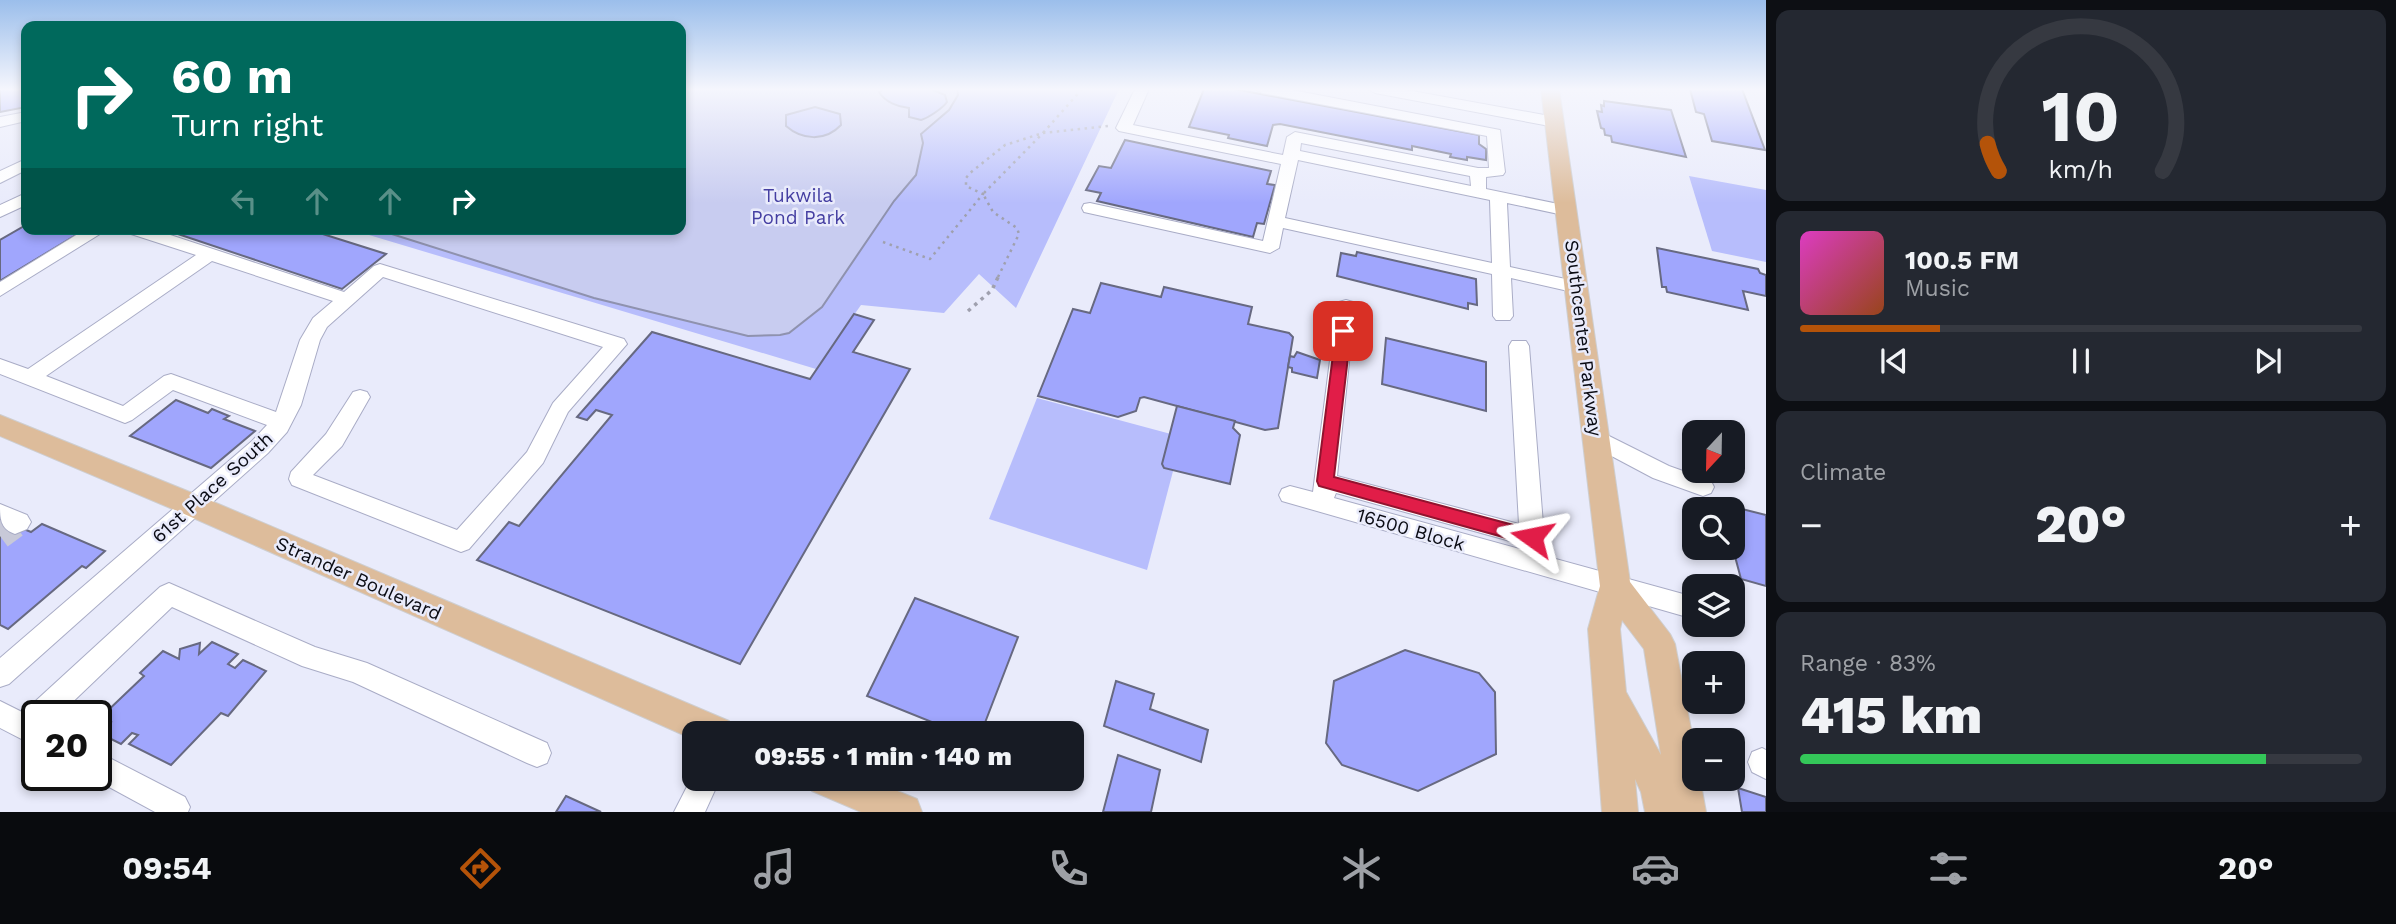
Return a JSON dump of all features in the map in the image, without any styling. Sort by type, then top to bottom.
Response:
[{"type":"main road","name":"Southcenter Parkway","points":[[1556,127],[1615,586],[1604,629],[1620,812]]},
{"type":"main road","name":"Strander Boulevard","points":[[0,425],[192,505],[689,721]]},
{"type":"main road","points":[[1615,586],[1659,644],[1688,812]]},
{"type":"main road","points":[[1609,692],[1659,789],[1663,812]]},
{"type":"main road","points":[[854,791],[904,812]]},
{"type":"street","points":[[1090,208],[1270,248],[1295,137],[1478,173],[1497,172],[1496,133],[1464,127]]},
{"type":"street","points":[[1124,128],[1568,211]]},
{"type":"street","points":[[0,178],[21,167]]},
{"type":"street","points":[[1478,173],[1479,193]]},
{"type":"street","points":[[1498,197],[1503,316]]},
{"type":"street","points":[[0,212],[21,201]]},
{"type":"street","points":[[1276,221],[1577,287]]},
{"type":"street","points":[[0,290],[89,235]]},
{"type":"street","points":[[152,235],[345,299]]},
{"type":"street","points":[[29,378],[210,254]]},
{"type":"street","name":"61st Place South","points":[[0,675],[260,447],[291,405],[310,340],[320,323],[380,270],[617,344],[560,408],[535,457],[461,542],[300,479],[302,472],[334,440],[360,397]]},
{"type":"street","points":[[1346,306],[1324,493],[1532,537],[1519,346]]},
{"type":"street","points":[[0,366],[125,415],[171,381],[281,422]]},
{"type":"street","points":[[1597,438],[1651,467],[1703,487]]},
{"type":"street","name":"16500 Block","points":[[1290,495],[1324,493],[1615,586],[1682,605]]},
{"type":"street","points":[[59,700],[169,594],[311,658],[358,671],[537,753]]},
{"type":"street","points":[[0,714],[21,720]]},
{"type":"street","points":[[112,774],[175,807]]},
{"type":"street","points":[[689,812],[700,791]]},
{"type":"path","points":[[883,242],[930,259],[983,194],[1048,127]]},
{"type":"path","points":[[968,310],[992,290],[1019,234],[1017,228],[993,212],[983,194],[966,186],[966,178],[979,163],[1005,145],[1043,133],[1088,127]]},
{"type":"path","points":[[1116,127],[1124,128]]},
{"type":"green space","name":"Tukwila Pond Park","points":[[686,127],[1101,127],[1016,308],[979,274],[944,313],[861,305],[816,369],[369,235],[686,235]]},
{"type":"green space","points":[[1689,176],[1766,190],[1766,262],[1712,251]]},
{"type":"green space","points":[[1037,398],[1182,437],[1147,570],[989,519]]},
{"type":"shaded area","points":[[686,127],[787,127],[799,134],[814,137],[828,134],[839,127],[929,127],[921,134],[923,143],[916,175],[894,201],[822,307],[789,333],[748,336],[594,298],[395,235],[686,235]]},
{"type":"building","points":[[1189,127],[1272,127],[1267,146]]},
{"type":"building","points":[[1295,127],[1436,127],[1479,135],[1479,144],[1486,149],[1486,160],[1450,157],[1451,154],[1412,146],[1412,150]]},
{"type":"building","points":[[1676,127],[1686,157],[1612,142],[1611,136],[1605,135],[1604,129],[1601,128]]},
{"type":"building","points":[[1708,127],[1756,127],[1765,150],[1712,141]]},
{"type":"building","points":[[1125,140],[1271,171],[1267,184],[1275,185],[1264,224],[1257,223],[1253,237],[1097,201],[1101,193],[1086,190],[1099,166],[1111,168]]},
{"type":"building","points":[[21,228],[21,235],[76,235],[0,281],[0,240]]},
{"type":"building","points":[[181,235],[326,235],[386,254],[342,289]]},
{"type":"building","points":[[1657,248],[1758,269],[1766,275],[1766,296],[1743,291],[1748,310],[1667,292],[1666,287],[1662,287]]},
{"type":"building","points":[[1357,252],[1476,279],[1477,305],[1468,303],[1468,309],[1337,276],[1341,253],[1356,256]]},
{"type":"building","points":[[1101,283],[1161,297],[1164,287],[1252,307],[1248,324],[1289,333],[1293,337],[1278,428],[1265,430],[1144,397],[1140,398],[1136,411],[1118,417],[1038,396],[1073,309],[1090,313]]},
{"type":"building","points":[[854,314],[874,320],[853,352],[910,369],[740,664],[477,560],[509,522],[519,526],[612,415],[596,410],[587,420],[577,417],[652,332],[810,379]]},
{"type":"building","points":[[1386,338],[1486,362],[1486,411],[1382,384]]},
{"type":"building","points":[[1297,352],[1320,360],[1317,378],[1292,372],[1292,368],[1288,367],[1290,356],[1294,357]]},
{"type":"building","points":[[176,400],[208,413],[212,409],[229,416],[224,419],[255,431],[211,468],[130,436]]},
{"type":"building","points":[[1177,406],[1235,421],[1233,428],[1240,435],[1230,484],[1164,468],[1162,464]]},
{"type":"building","points":[[1745,510],[1766,515],[1766,586],[1745,580],[1745,574],[1740,574],[1736,560],[1745,560]]},
{"type":"building","points":[[0,519],[31,532],[42,524],[105,551],[86,568],[82,566],[8,629],[0,625]]},
{"type":"building","points":[[915,598],[1018,637],[986,721],[929,721],[867,696]]},
{"type":"building","points":[[212,642],[238,654],[228,664],[235,668],[243,660],[266,671],[228,716],[221,713],[171,765],[129,744],[138,735],[132,733],[121,744],[112,740],[112,707],[144,676],[140,673],[163,651],[179,659],[180,649],[200,643],[199,654]]},
{"type":"building","points":[[1405,650],[1479,673],[1495,692],[1496,754],[1418,791],[1342,765],[1326,743],[1334,681]]},
{"type":"building","points":[[1116,681],[1154,694],[1150,709],[1208,730],[1201,762],[1104,726]]},
{"type":"building","points":[[1118,755],[1160,770],[1151,812],[1103,812]]},
{"type":"building","points":[[1745,790],[1766,797],[1766,812],[1742,812],[1738,791]]},
{"type":"building","points":[[566,796],[601,812],[556,812]]},
{"type":"tunnel","points":[[0,536],[15,525]]},
{"type":"route","points":[[1343,331],[1325,481],[1526,538],[1532,537]]}]
